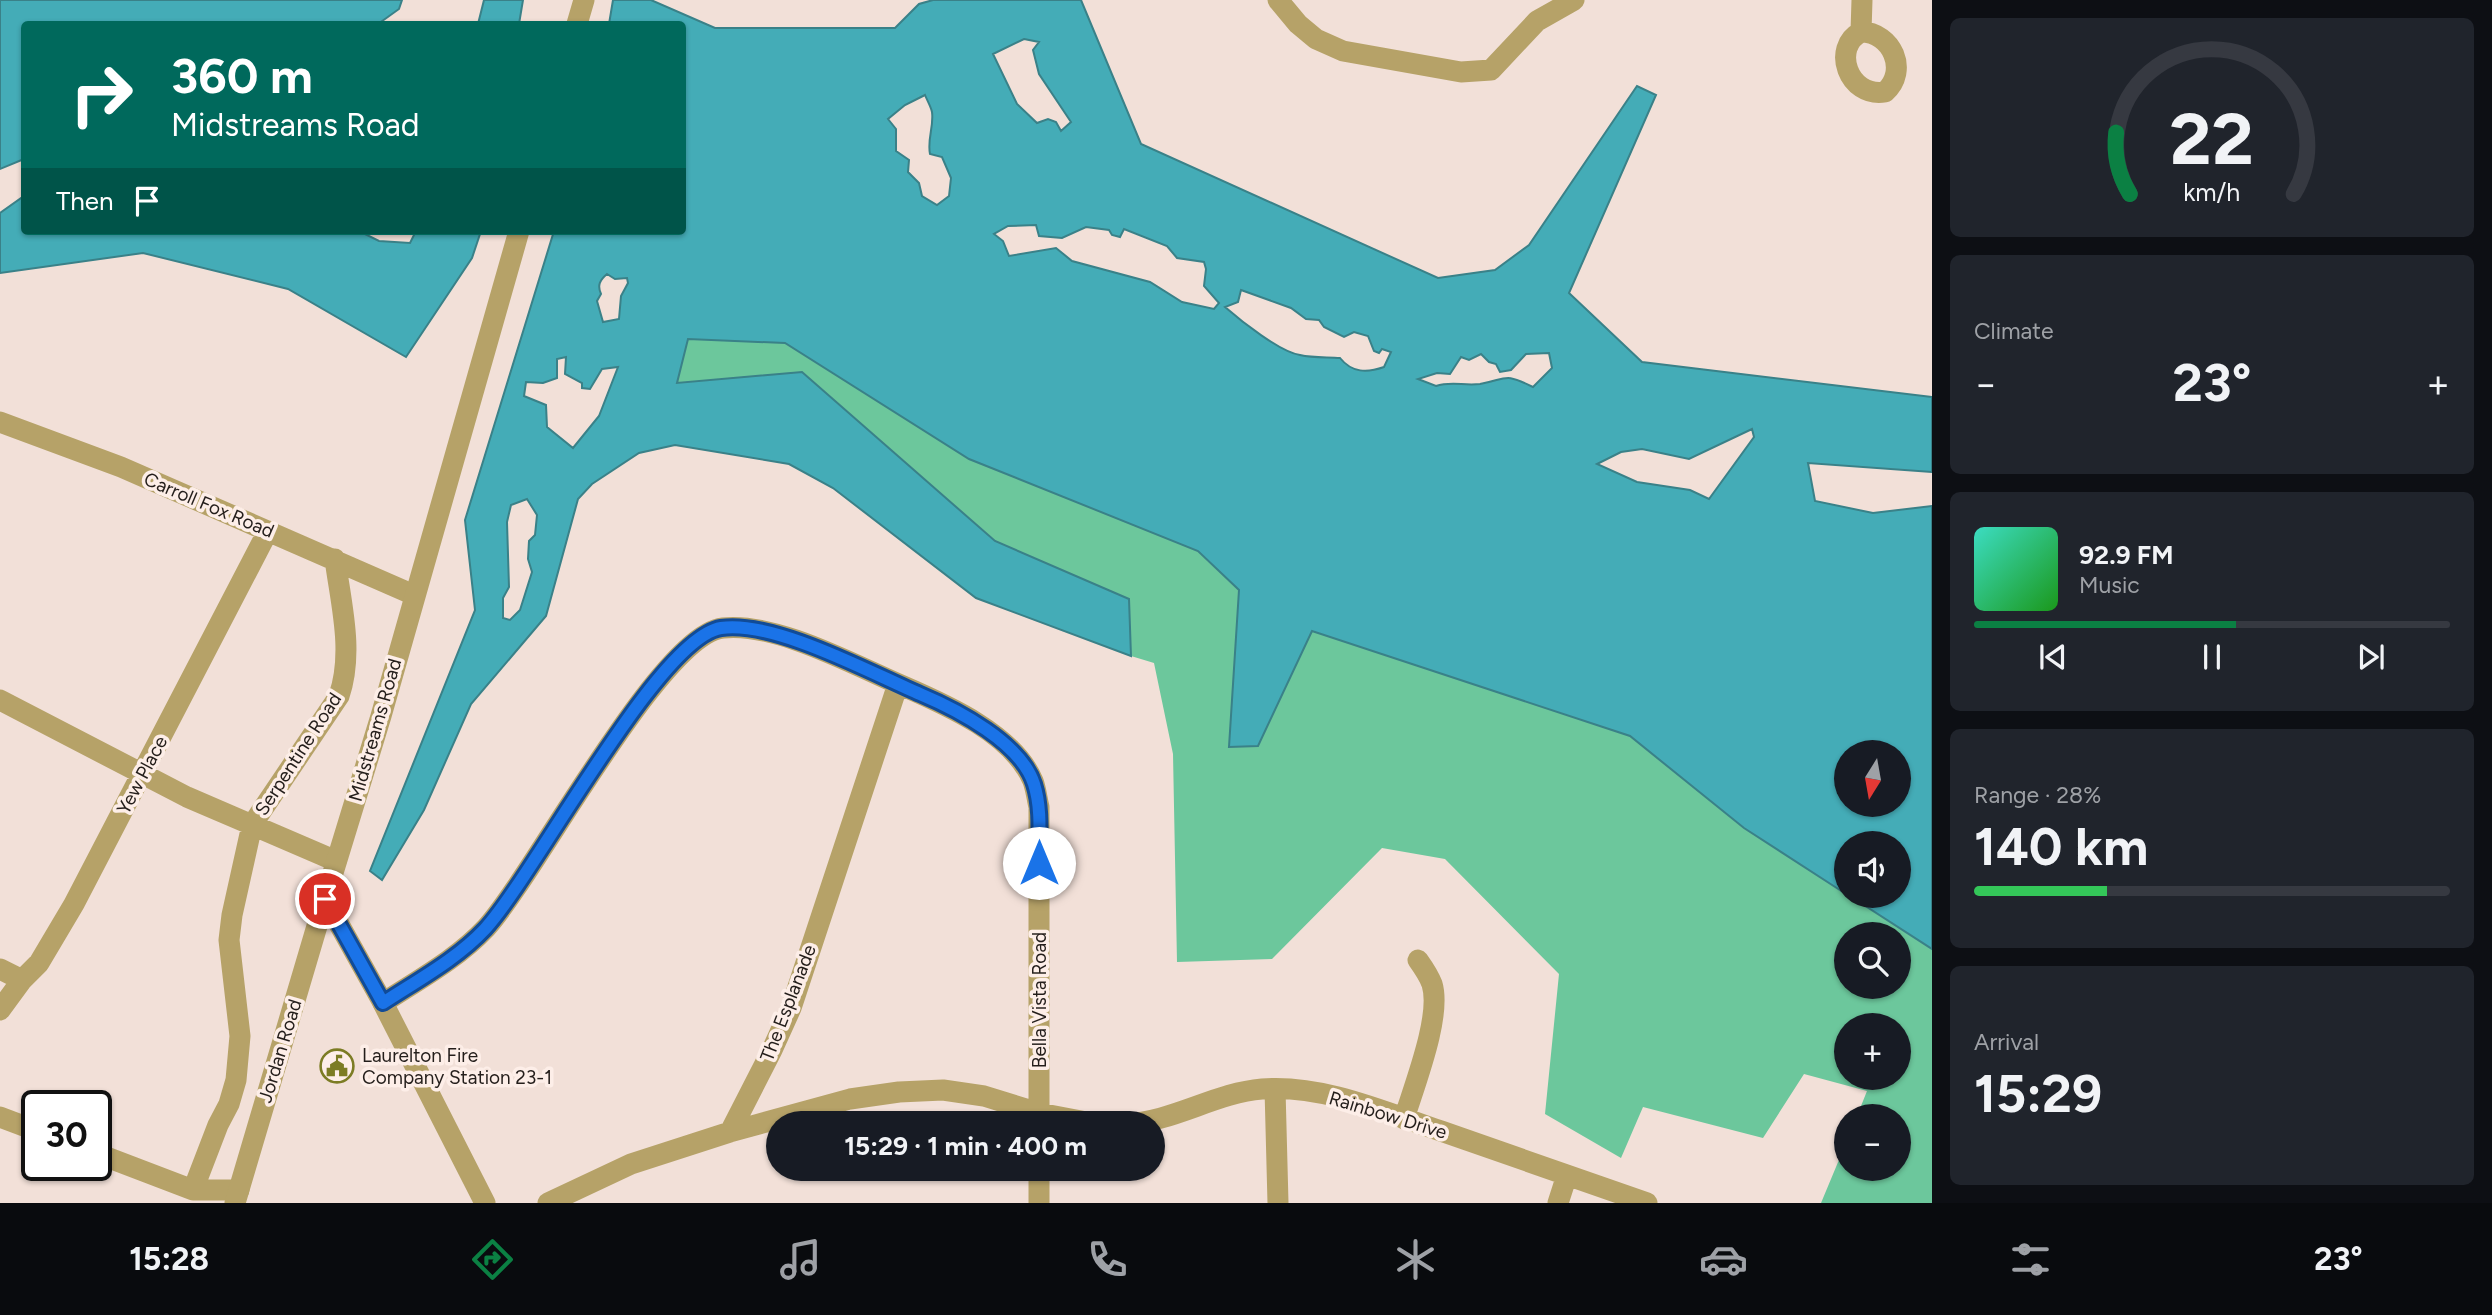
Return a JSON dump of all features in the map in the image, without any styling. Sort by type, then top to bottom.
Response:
[{"type":"street","points":[[578,21],[584,0]]},
{"type":"street","points":[[1278,0],[1298,24],[1316,39],[1343,51],[1461,72],[1491,71],[1537,21],[1574,0]]},
{"type":"street","points":[[1861,32],[1863,0]]},
{"type":"street","name":"Midstreams Road","points":[[325,899],[381,716],[518,235]]},
{"type":"street","name":"Carroll Fox Road","points":[[0,422],[121,467],[414,595]]},
{"type":"street","name":"Yew Place","points":[[0,1010],[22,980],[39,963],[74,904],[268,531]]},
{"type":"street","name":"Serpentine Road","points":[[193,1190],[229,1104],[236,1080],[240,1036],[229,940],[252,825],[340,696],[346,677],[347,653],[335,559]]},
{"type":"street","name":"Bella Vista Road","points":[[383,1003],[464,949],[487,927],[667,667],[705,634],[720,628],[742,628],[798,640],[941,703],[987,731],[1017,755],[1033,782],[1039,807],[1039,1111]]},
{"type":"street","name":"The Esplanade","points":[[730,1132],[790,1008],[898,684]]},
{"type":"street","points":[[0,700],[187,797],[336,861]]},
{"type":"street","points":[[325,899],[383,1003],[485,1203]]},
{"type":"street","name":"Jordan Road","points":[[237,1196],[325,899]]},
{"type":"street","points":[[1405,1119],[1430,1033],[1434,1008],[1432,985],[1418,960]]},
{"type":"street","points":[[0,969],[22,980]]},
{"type":"street","name":"Rainbow Drive","points":[[1165,1116],[1260,1089],[1311,1091],[1355,1102],[1647,1203]]},
{"type":"street","points":[[1275,1089],[1278,1203]]},
{"type":"street","points":[[806,1111],[850,1099],[899,1092],[943,1090],[984,1096],[1022,1111]]},
{"type":"street","points":[[0,1117],[21,1124]]},
{"type":"street","points":[[548,1203],[631,1164],[766,1122]]},
{"type":"street","points":[[112,1159],[193,1190],[237,1196]]},
{"type":"street","points":[[1558,1203],[1567,1175]]},
{"type":"street","points":[[1039,1181],[1039,1203]]},
{"type":"green space","points":[[688,339],[785,343],[969,459],[1198,551],[1239,589],[1229,746],[1258,746],[1312,631],[1630,736],[1744,828],[1834,886],[1834,908],[1869,908],[1890,922],[1834,922],[1834,999],[1911,999],[1911,935],[1932,949],[1932,1203],[1821,1203],[1834,1172],[1834,1181],[1911,1181],[1911,1104],[1862,1104],[1867,1091],[1863,1090],[1911,1090],[1911,1013],[1834,1013],[1834,1082],[1804,1074],[1763,1138],[1643,1107],[1621,1158],[1545,1114],[1559,974],[1445,859],[1382,848],[1272,959],[1177,962],[1173,754],[1154,663],[1131,656],[1129,599],[995,541],[802,372],[677,383]]},
{"type":"water","points":[[0,0],[402,0],[399,9],[382,21],[21,21],[21,160],[0,169]]},
{"type":"water","points":[[484,0],[523,0],[520,21],[479,21]]},
{"type":"water","points":[[613,0],[651,0],[715,28],[895,28],[919,4],[933,0],[1081,0],[1141,144],[1438,278],[1495,270],[1529,245],[1637,86],[1656,95],[1569,293],[1642,362],[1932,397],[1932,472],[1808,463],[1815,501],[1873,513],[1932,506],[1932,949],[1911,935],[1911,922],[1890,922],[1869,908],[1911,908],[1911,831],[1834,831],[1834,886],[1744,828],[1630,736],[1312,631],[1258,746],[1229,747],[1239,590],[1198,551],[969,459],[785,343],[688,339],[677,383],[802,372],[995,541],[1129,599],[1131,656],[976,598],[833,488],[789,464],[675,445],[639,453],[592,484],[578,499],[546,616],[471,704],[424,810],[382,880],[370,871],[475,610],[465,520],[553,235],[686,235],[686,21],[610,21]],"holes":[[[1024,39],[1039,42],[1033,50],[1039,74],[1071,122],[1061,131],[1056,122],[1048,119],[1037,123],[1017,104],[993,54]],[[925,95],[932,112],[930,154],[942,157],[951,178],[949,196],[937,205],[922,196],[919,183],[908,172],[909,160],[896,151],[896,129],[888,119],[905,105]],[[1036,225],[1039,236],[1062,238],[1086,227],[1109,230],[1112,235],[1120,237],[1124,229],[1167,246],[1177,258],[1204,262],[1204,286],[1219,303],[1214,309],[1182,302],[1150,282],[1072,261],[1056,248],[1009,256],[1003,241],[994,234],[1008,226]],[[607,274],[615,279],[627,278],[628,283],[621,296],[619,319],[603,322],[597,301],[601,294],[599,285]],[[1241,290],[1291,308],[1306,319],[1319,320],[1324,327],[1344,337],[1354,332],[1368,336],[1374,351],[1379,353],[1382,349],[1391,352],[1384,367],[1372,370],[1355,369],[1340,358],[1310,357],[1292,353],[1261,335],[1225,307],[1238,302]],[[1549,353],[1552,368],[1533,387],[1510,378],[1480,384],[1436,386],[1418,379],[1437,373],[1450,374],[1461,357],[1469,360],[1481,354],[1489,362],[1496,364],[1500,372],[1511,370],[1526,354]],[[566,357],[565,374],[582,383],[582,388],[590,389],[602,369],[618,367],[599,416],[573,448],[547,427],[546,405],[524,396],[526,382],[543,383],[557,378],[557,359]],[[1752,429],[1754,437],[1709,499],[1690,490],[1637,482],[1597,464],[1621,452],[1642,449],[1689,459]],[[527,499],[537,515],[535,535],[529,541],[528,559],[532,572],[520,610],[510,620],[503,618],[503,598],[509,587],[507,522],[511,505]]]},
{"type":"water","points":[[21,198],[21,235],[367,235],[379,241],[410,243],[414,235],[480,235],[472,258],[406,357],[288,289],[143,253],[0,273],[0,213]]},
{"type":"place","name":"Laurelton Fire Company Station 23-1","points":[[337,1066]]},
{"type":"route","points":[[325,899],[383,1003],[464,949],[487,927],[520,882],[606,752],[667,667],[705,634],[720,628],[742,628],[798,640],[941,703],[987,731],[1017,755],[1033,782],[1039,807],[1039,863]]}]
